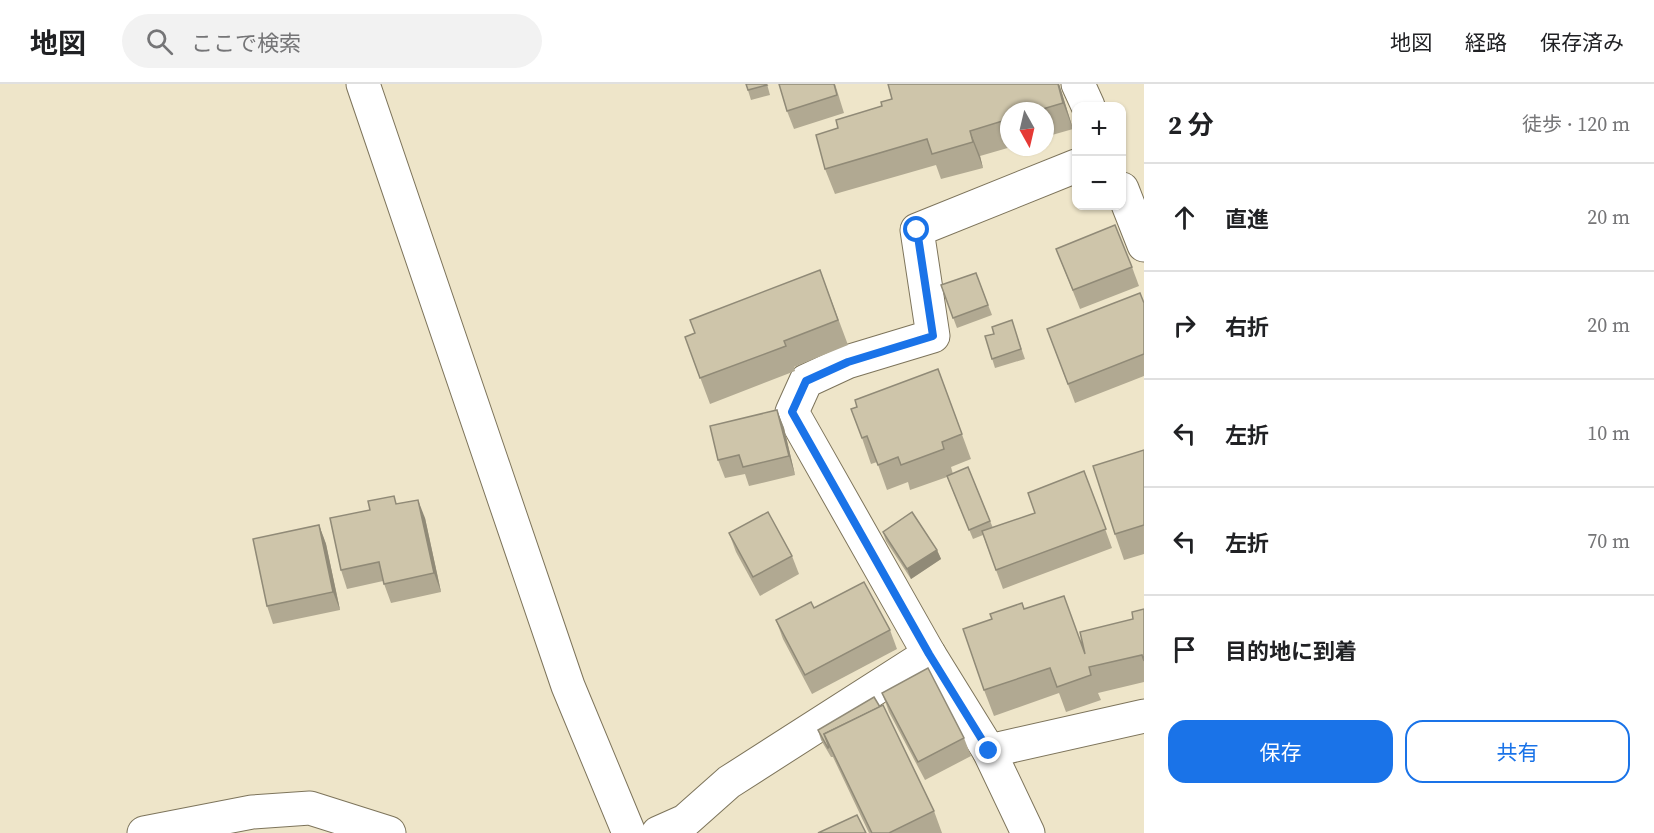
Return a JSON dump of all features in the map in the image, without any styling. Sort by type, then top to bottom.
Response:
[{"type":"street","points":[[363,84],[568,686],[629,833]]},
{"type":"street","points":[[1078,84],[1086,102]]},
{"type":"street","points":[[1028,833],[989,751],[929,654],[792,412],[806,381],[848,362],[933,336],[917,230],[1072,168]]},
{"type":"street","points":[[1126,199],[1144,245]]},
{"type":"street","points":[[658,833],[685,821],[729,782],[929,654]]},
{"type":"street","points":[[989,751],[1143,722]]},
{"type":"street","points":[[144,833],[252,812],[310,808],[389,833]]},
{"type":"building","points":[[746,84],[766,84],[767,85],[748,90]]},
{"type":"building","points":[[779,84],[834,84],[837,95],[787,111]]},
{"type":"building","points":[[888,84],[1058,84],[1063,103],[1054,106],[1054,102],[1000,102],[1000,122],[970,131],[973,142],[932,154],[927,139],[825,169],[816,135],[838,128],[836,120],[882,106],[881,102],[892,99]]},
{"type":"building","points":[[1115,225],[1132,267],[1073,290],[1056,249]]},
{"type":"building","points":[[820,270],[838,320],[784,341],[786,346],[700,378],[685,337],[695,333],[690,320]]},
{"type":"building","points":[[976,273],[988,305],[953,318],[941,285]]},
{"type":"building","points":[[1140,293],[1144,303],[1144,354],[1068,384],[1047,329]]},
{"type":"building","points":[[1012,320],[1021,349],[992,359],[985,336],[994,334],[992,327]]},
{"type":"building","points":[[938,369],[962,434],[942,442],[944,449],[901,465],[898,457],[878,465],[867,436],[862,438],[851,409],[857,407],[855,400]]},
{"type":"building","points":[[777,410],[789,456],[743,467],[739,455],[718,460],[710,426]]},
{"type":"building","points":[[1144,450],[1144,525],[1115,534],[1093,466]]},
{"type":"building","points":[[968,467],[990,521],[969,530],[947,476]]},
{"type":"building","points":[[1084,471],[1106,529],[996,570],[982,531],[1035,513],[1028,493]]},
{"type":"building","points":[[394,496],[396,504],[418,500],[434,573],[384,584],[379,562],[341,570],[330,518],[370,510],[368,501]]},
{"type":"building","points":[[768,512],[792,556],[753,577],[729,533]]},
{"type":"building","points":[[912,512],[937,550],[907,569],[883,532]]},
{"type":"building","points":[[319,525],[333,592],[267,606],[253,539]]},
{"type":"building","points":[[864,582],[890,630],[805,675],[776,620],[811,602],[814,608]]},
{"type":"building","points":[[1064,596],[1085,654],[1080,632],[1133,619],[1132,612],[1144,609],[1144,661],[1142,655],[1089,667],[1091,675],[1057,687],[1050,668],[984,690],[963,629],[992,619],[990,614],[1022,603],[1024,609]]},
{"type":"building","points":[[928,668],[964,738],[918,762],[882,693]]},
{"type":"building","points":[[874,697],[880,707],[824,734],[828,748],[818,730]]},
{"type":"building","points":[[883,705],[934,811],[889,833],[872,833],[824,734]]},
{"type":"building","points":[[857,815],[866,833],[818,833]]},
{"type":"route","points":[[917,230],[933,336],[848,362],[806,381],[792,412],[929,654],[989,751]]}]
